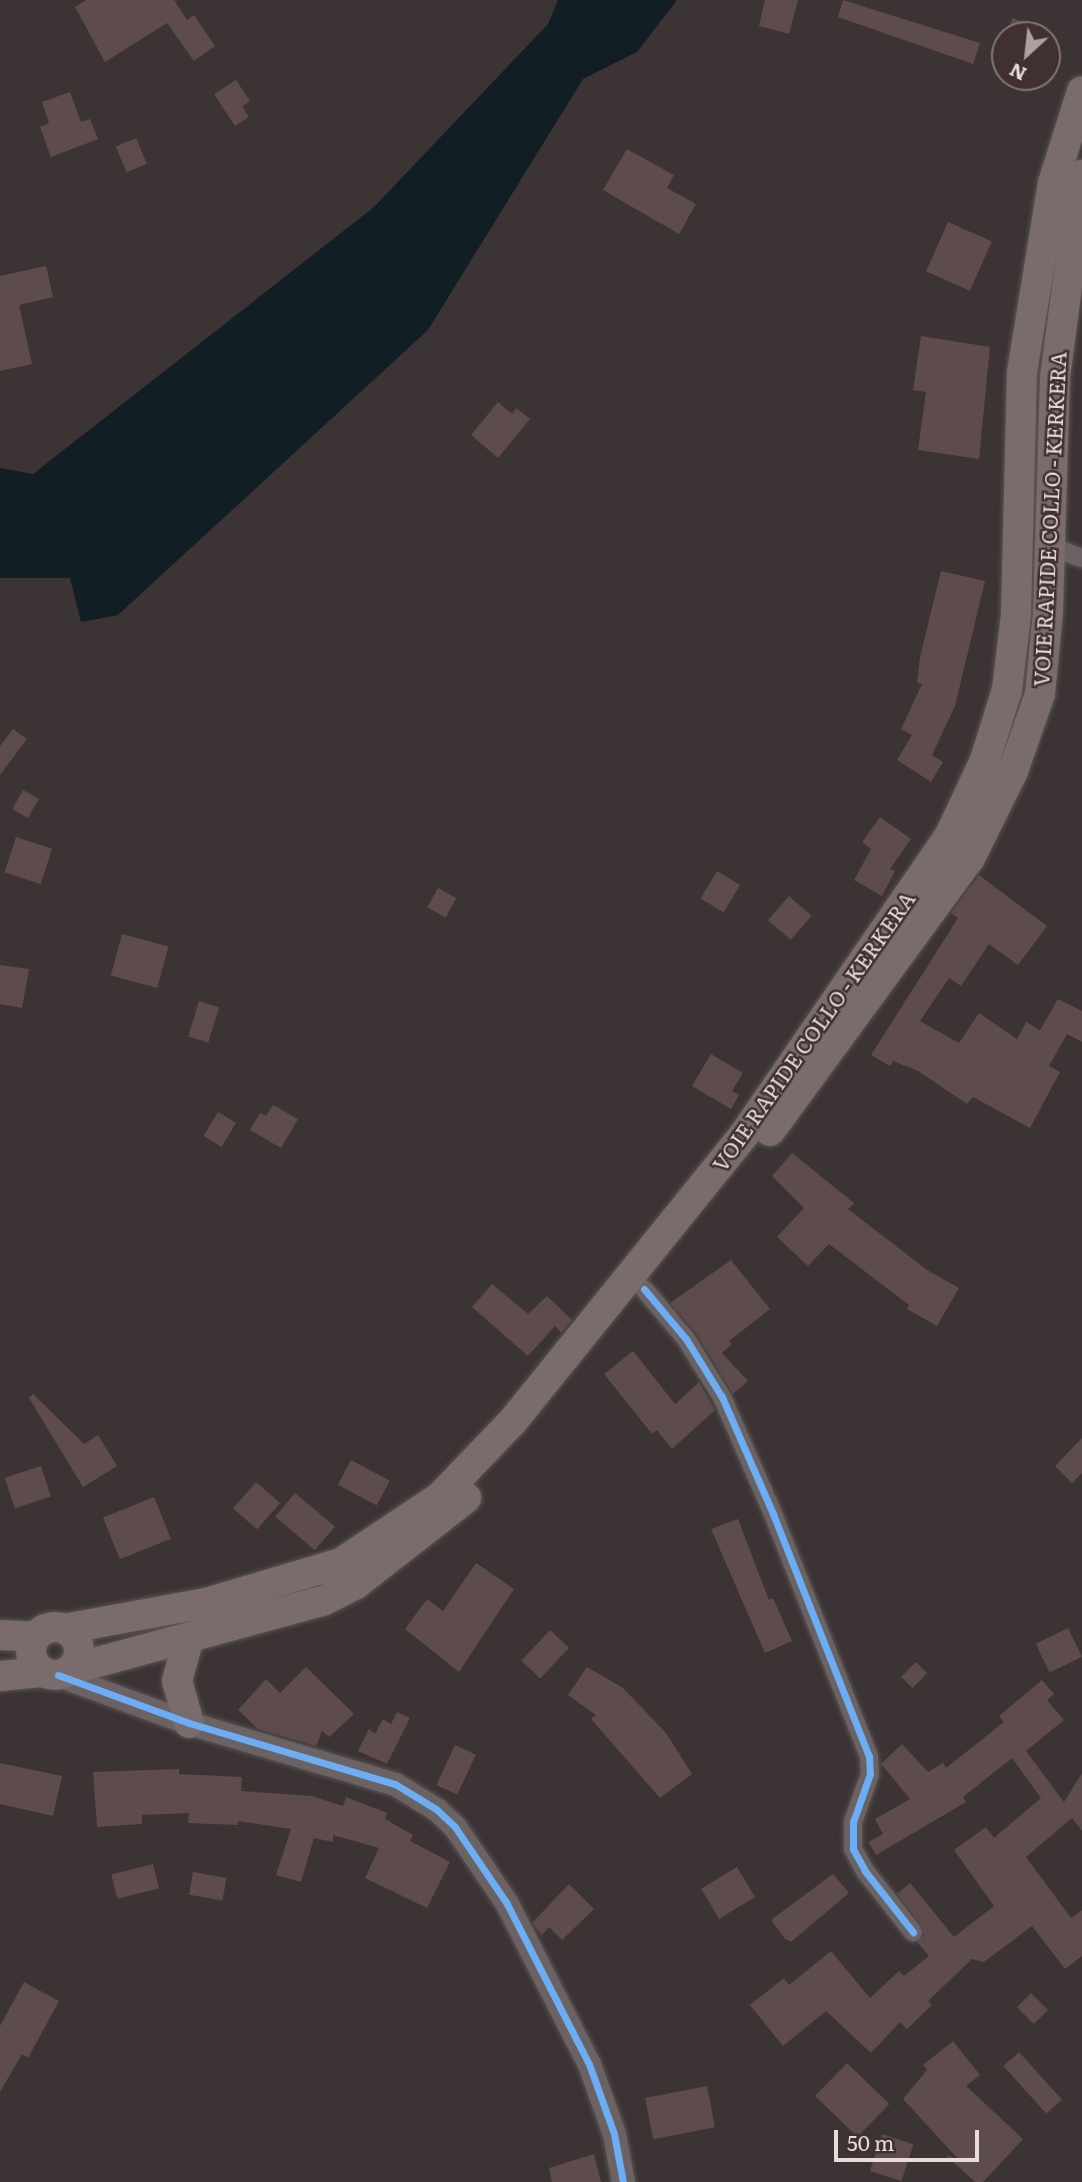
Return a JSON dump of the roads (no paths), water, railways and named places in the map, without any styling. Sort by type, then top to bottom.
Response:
[{"type":"highway","name":"VOIE RAPIDE COLLO - KERKERA","points":[[64,1629],[206,1603],[341,1563],[440,1497],[513,1421],[746,1132],[949,837],[985,760],[1007,690],[1016,614],[1022,372],[1053,183],[1082,90]]},
{"type":"highway","name":"VOIE RAPIDE COLLO - KERKERA","points":[[0,1676],[57,1672],[323,1601],[356,1584],[453,1513],[521,1442],[763,1141],[970,858],[1013,771],[1040,694],[1050,546],[1055,377],[1082,175]]},
{"type":"highway","points":[[0,1635],[35,1637],[48,1628],[64,1629],[79,1647],[57,1672],[31,1652],[35,1637]]},
{"type":"highway","points":[[189,1638],[183,1648],[177,1681],[189,1723]]},
{"type":"street","points":[[1050,546],[1082,558]]},
{"type":"street","points":[[644,1289],[686,1339],[722,1398],[773,1514],[869,1756],[870,1774],[853,1822],[853,1849],[865,1871],[913,1932]]},
{"type":"street","points":[[57,1672],[189,1723],[396,1784],[436,1809],[455,1827],[506,1902],[589,2064],[614,2134],[623,2182]]}]
